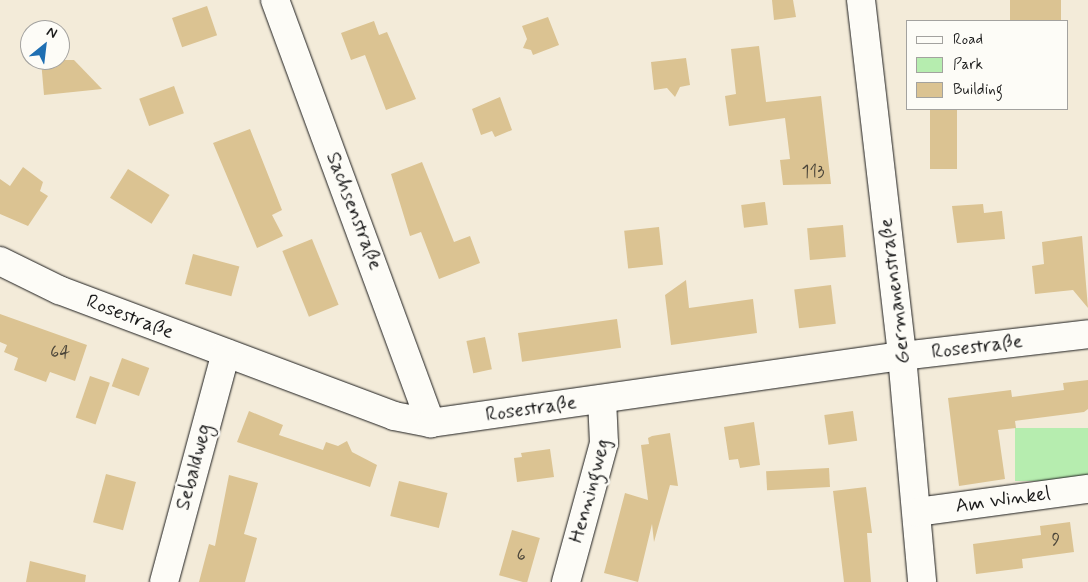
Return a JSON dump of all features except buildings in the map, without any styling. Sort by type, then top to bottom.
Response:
[{"type":"street","name":"Sachsenstraße","points":[[275,0],[431,423]]},
{"type":"street","name":"Germanenstraße","points":[[861,0],[902,356],[922,582]]},
{"type":"street","name":"Rosestraße","points":[[0,261],[59,290],[226,353],[394,416],[431,423],[902,356],[1088,334]]},
{"type":"street","name":"Sebaldweg","points":[[164,582],[226,353]]},
{"type":"street","name":"Henningweg","points":[[566,582],[604,443],[602,398]]},
{"type":"street","name":"Am Winkel","points":[[917,512],[1088,489]]},
{"type":"green space","points":[[1015,428],[1088,428],[1088,481],[1015,481]]}]
